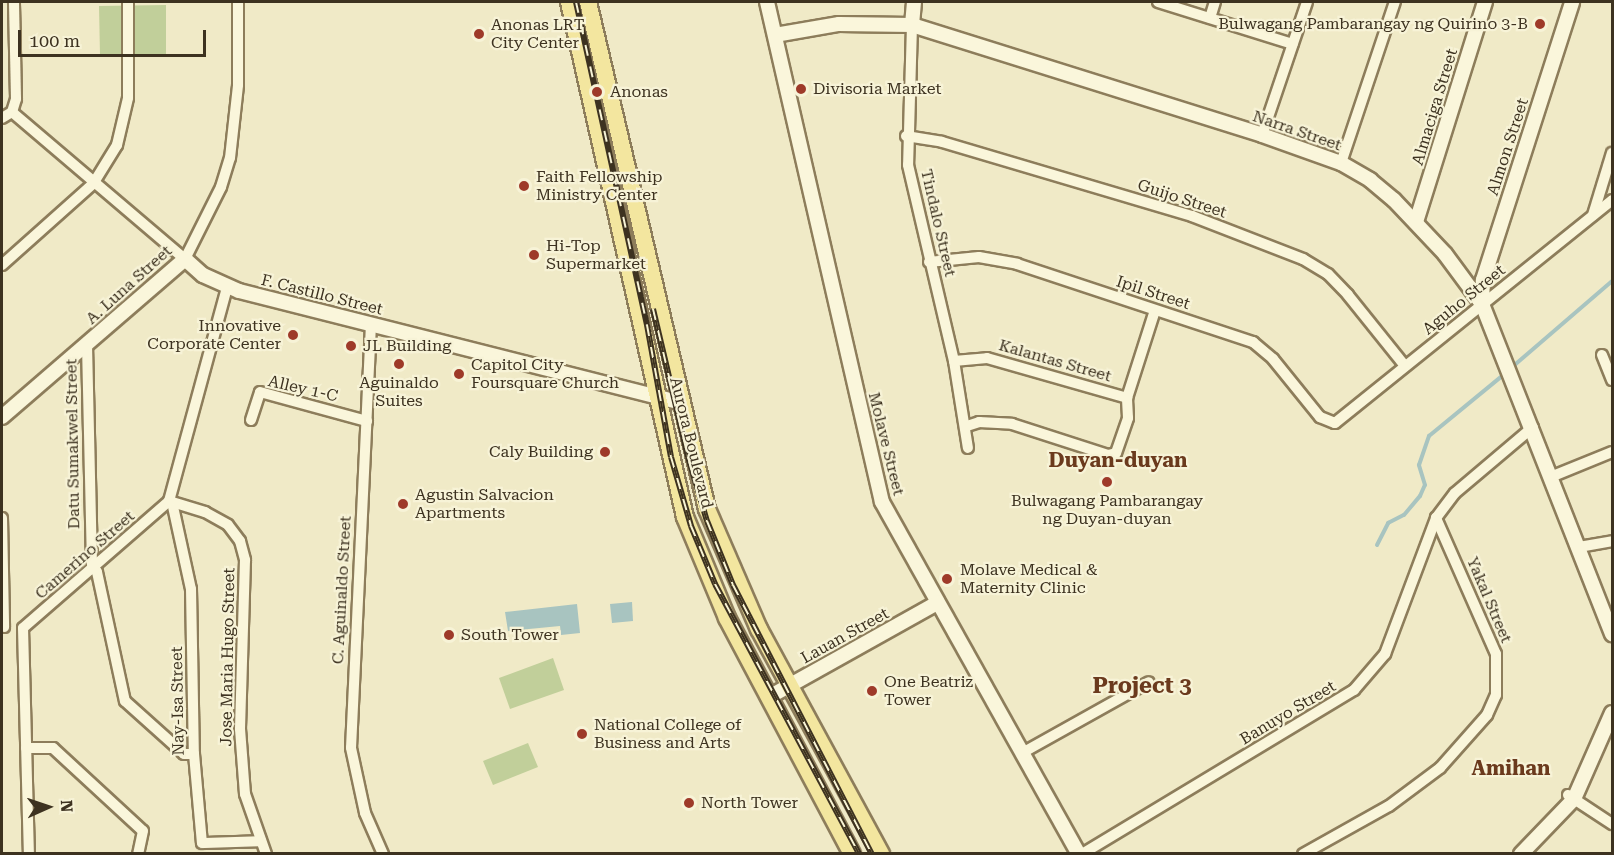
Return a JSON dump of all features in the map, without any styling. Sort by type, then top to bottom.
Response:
[{"type":"main road","name":"Aurora Boulevard","points":[[569,2],[685,517],[727,618],[852,854]]},
{"type":"main road","name":"Aurora Boulevard","points":[[588,2],[679,402],[707,509],[726,558],[881,854]]},
{"type":"street","points":[[7,115],[16,99],[14,2]]},
{"type":"street","points":[[2,265],[93,184],[117,145],[126,118],[128,2]]},
{"type":"street","name":"A. Luna Street","points":[[2,417],[185,259],[221,187],[230,158],[238,85],[238,2]]},
{"type":"street","name":"Molave Street","points":[[767,2],[882,502],[1080,854]]},
{"type":"street","name":"Tindalo Street","points":[[914,2],[906,136],[910,180],[954,361],[967,426],[968,448]]},
{"type":"street","points":[[1158,2],[1293,44]]},
{"type":"street","points":[[1210,18],[1215,2]]},
{"type":"street","points":[[1262,135],[1307,2]]},
{"type":"street","points":[[1341,163],[1395,2]]},
{"type":"street","name":"Almaciga Street","points":[[1416,222],[1485,2]]},
{"type":"street","name":"Almon Street","points":[[1482,304],[1483,280],[1572,2]]},
{"type":"street","name":"Narra Street","points":[[775,35],[839,24],[912,26],[1262,135],[1341,163],[1394,200],[1416,222],[1482,304],[1553,476],[1612,630]]},
{"type":"street","name":"F. Castillo Street","points":[[7,115],[185,259],[227,287],[679,402]]},
{"type":"street","name":"Guijo Street","points":[[906,136],[942,142],[1192,216],[1303,259],[1328,274],[1348,295],[1405,366]]},
{"type":"street","points":[[1593,216],[1612,153]]},
{"type":"street","name":"Aguho Street","points":[[1335,423],[1612,200]]},
{"type":"street","name":"Ipil Street","points":[[929,262],[979,256],[1017,264],[1253,342],[1273,359],[1320,417],[1335,423]]},
{"type":"street","points":[[171,502],[227,287]]},
{"type":"street","name":"Kalantas Street","points":[[954,361],[987,358],[1127,398],[1159,311]]},
{"type":"street","name":"C. Aguinaldo Street","points":[[371,324],[351,748],[365,813],[382,854]]},
{"type":"street","name":"Datu Sumakwel Street","points":[[87,345],[89,525],[94,567],[124,701],[184,754],[194,753]]},
{"type":"street","points":[[1602,355],[1612,380]]},
{"type":"street","name":"Alley 1-C","points":[[251,420],[260,392],[367,420]]},
{"type":"street","points":[[967,426],[980,422],[1012,424],[1113,454],[1119,450],[1128,418],[1127,398]]},
{"type":"street","name":"Banuyo Street","points":[[1080,854],[1354,690],[1385,654],[1436,518],[1455,493],[1533,427]]},
{"type":"street","points":[[1553,476],[1612,452]]},
{"type":"street","name":"Camerino Street","points":[[23,628],[171,502]]},
{"type":"street","name":"Nay-Isa Street","points":[[171,502],[191,589],[194,753],[202,843],[261,841]]},
{"type":"street","name":"Jose Maria Hugo Street","points":[[171,502],[205,512],[228,525],[240,541],[245,560],[240,729],[245,794],[266,854]]},
{"type":"street","points":[[2,518],[3,627],[23,628],[29,854]]},
{"type":"street","name":"Yakal Street","points":[[1304,854],[1389,806],[1440,768],[1487,715],[1497,695],[1496,654],[1436,518]]},
{"type":"street","points":[[1579,547],[1612,541]]},
{"type":"street","name":"Lauan Street","points":[[769,697],[937,603]]},
{"type":"street","points":[[1022,753],[1149,682]]},
{"type":"street","points":[[1521,854],[1560,814],[1606,735],[1612,713]]},
{"type":"street","points":[[26,748],[53,748],[143,831],[138,854]]},
{"type":"street","points":[[1573,793],[1612,824]]},
{"type":"green space","points":[[166,5],[166,54],[100,55],[99,6]]},
{"type":"green space","points":[[553,658],[564,690],[510,709],[499,678]]},
{"type":"green space","points":[[528,743],[538,767],[493,785],[483,761]]},
{"type":"water","points":[[632,602],[633,621],[612,623],[610,604]]},
{"type":"water","points":[[577,604],[580,633],[561,635],[560,626],[508,631],[505,612]]},
{"type":"waterway","points":[[1511,368],[1612,281]]},
{"type":"waterway","points":[[1377,545],[1388,523],[1404,515],[1420,496],[1425,485],[1419,465],[1429,436],[1507,372]]},
{"type":"railway","points":[[576,2],[647,325],[671,457],[691,526],[715,584],[859,854]]},
{"type":"railway","points":[[653,309],[688,457],[707,521],[733,585],[872,854]]},
{"type":"place","name":"Bulwagang Pambarangay ng Quirino 3-B","points":[[1540,24]]},
{"type":"place","name":"Anonas LRT City Center","points":[[479,34]]},
{"type":"place","name":"Divisoria Market","points":[[801,89]]},
{"type":"place","name":"Anonas","points":[[597,92]]},
{"type":"place","name":"Faith Fellowship Ministry Center","points":[[524,186]]},
{"type":"place","name":"Hi-Top Supermarket","points":[[534,255]]},
{"type":"place","name":"Innovative Corporate Center","points":[[293,335]]},
{"type":"place","name":"JL Building","points":[[351,346]]},
{"type":"place","name":"Aguinaldo Suites","points":[[399,364]]},
{"type":"place","name":"Capitol City Foursquare Church","points":[[459,374]]},
{"type":"place","name":"Caly Building","points":[[605,452]]},
{"type":"place","name":"Bulwagang Pambarangay ng Duyan-duyan","points":[[1107,482]]},
{"type":"place","name":"Agustin Salvacion Apartments","points":[[403,504]]},
{"type":"place","name":"Molave Medical & Maternity Clinic","points":[[947,579]]},
{"type":"place","name":"South Tower","points":[[449,635]]},
{"type":"place","name":"One Beatriz Tower","points":[[872,691]]},
{"type":"place","name":"National College of Business and Arts","points":[[582,734]]},
{"type":"place","name":"North Tower","points":[[689,803]]},
{"type":"district","name":"Duyan-duyan","points":[[1118,460]]},
{"type":"district","name":"Project 3","points":[[1142,686]]},
{"type":"district","name":"Amihan","points":[[1511,768]]}]
